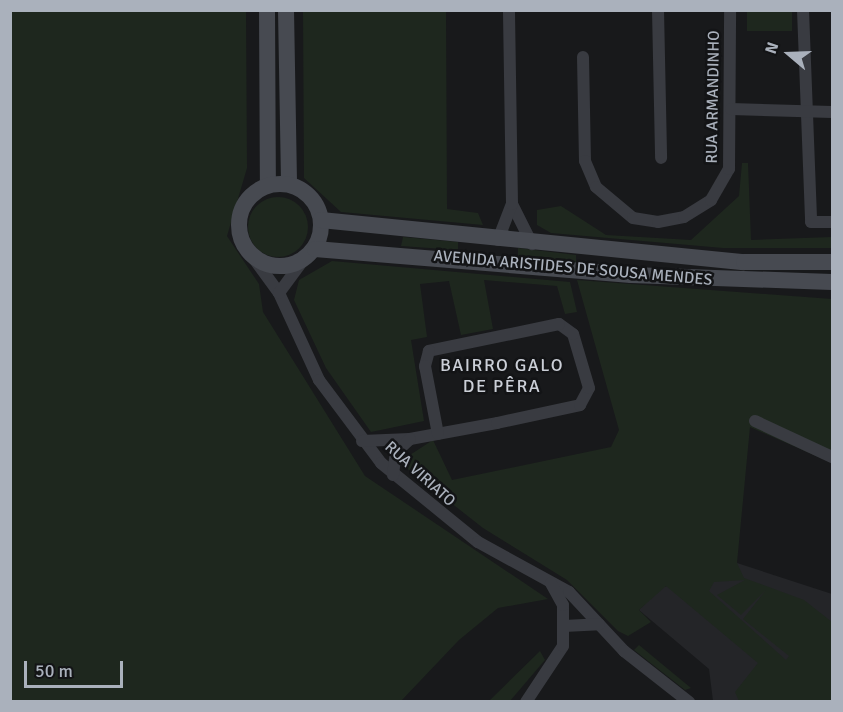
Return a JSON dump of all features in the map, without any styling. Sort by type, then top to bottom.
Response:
[{"type":"main road","points":[[267,10],[268,185]]},
{"type":"main road","points":[[286,10],[289,184]]},
{"type":"main road","points":[[289,184],[311,197],[321,220],[309,254],[276,266],[249,252],[240,234],[242,209],[268,185],[289,184]]},
{"type":"main road","name":"AVENIDA ARISTIDES DE SOUSA MENDES","points":[[321,220],[532,244],[744,262],[832,262]]},
{"type":"main road","name":"AVENIDA ARISTIDES DE SOUSA MENDES","points":[[309,254],[642,276],[832,282]]},
{"type":"street","points":[[498,240],[512,204],[508,10]]},
{"type":"street","points":[[658,10],[661,158]]},
{"type":"street","name":"RUA ARMANDINHO","points":[[583,57],[590,175],[606,201],[633,218],[672,221],[711,200],[729,169],[730,10]]},
{"type":"street","points":[[803,10],[805,111],[811,222],[832,222]]},
{"type":"street","points":[[731,109],[832,112]]},
{"type":"street","points":[[512,204],[532,244]]},
{"type":"street","name":"RUA VIRIATO","points":[[249,252],[279,293],[319,380],[362,441],[393,475],[477,542],[572,594],[624,651],[689,702]]},
{"type":"street","points":[[279,293],[309,254]]},
{"type":"street","points":[[362,441],[410,439],[438,434],[580,405],[589,388],[573,334],[559,324],[429,351],[425,366],[438,434]]},
{"type":"street","points":[[755,421],[832,457]]},
{"type":"street","points":[[375,456],[410,439]]},
{"type":"street","points":[[393,475],[396,452],[410,439]]},
{"type":"street","points":[[531,700],[560,653],[564,626],[560,594],[543,578]]},
{"type":"street","points":[[564,626],[599,624]]},
{"type":"shaded area","points":[[10,11],[246,11],[247,168],[227,236],[259,284],[263,312],[365,476],[548,599],[498,608],[459,640],[401,701],[11,701]]},
{"type":"shaded area","points":[[303,11],[446,11],[447,209],[478,213],[483,225],[341,212],[304,178]]},
{"type":"shaded area","points":[[747,11],[792,11],[792,31],[747,31]]},
{"type":"shaded area","points":[[742,163],[748,163],[751,240],[832,237],[832,248],[723,248],[551,233],[537,225],[537,210],[561,206],[606,235],[691,240],[739,196]]},
{"type":"shaded area","points":[[278,197],[299,206],[308,227],[299,248],[278,257],[257,248],[248,227],[257,206]]},
{"type":"shaded area","points":[[403,237],[458,242],[458,250],[401,246]]},
{"type":"shaded area","points":[[518,248],[576,255],[576,262],[518,256]]},
{"type":"shaded area","points":[[332,261],[570,282],[577,312],[565,314],[557,286],[484,280],[493,329],[461,335],[449,281],[420,284],[427,337],[411,340],[424,421],[371,432],[326,368],[294,300],[299,280]]},
{"type":"shaded area","points":[[577,280],[832,299],[832,463],[750,427],[737,563],[744,578],[804,600],[832,622],[832,701],[739,701],[735,692],[758,663],[666,586],[639,610],[651,622],[628,636],[618,631],[567,580],[483,528],[399,462],[433,440],[452,480],[611,447],[619,430]],"holes":[[[745,580],[717,595],[741,615],[766,590],[743,619],[789,656],[786,660],[709,591],[714,582]]]},
{"type":"shaded area","points":[[737,563],[832,594],[832,636],[739,701],[713,701],[709,669],[639,610],[661,588]]},
{"type":"shaded area","points":[[639,645],[691,688],[685,690],[634,650]]},
{"type":"shaded area","points":[[540,651],[545,660],[510,701],[489,701]]},
{"type":"district","name":"BAIRRO GALO DE PÊRA","points":[[502,376]]}]
